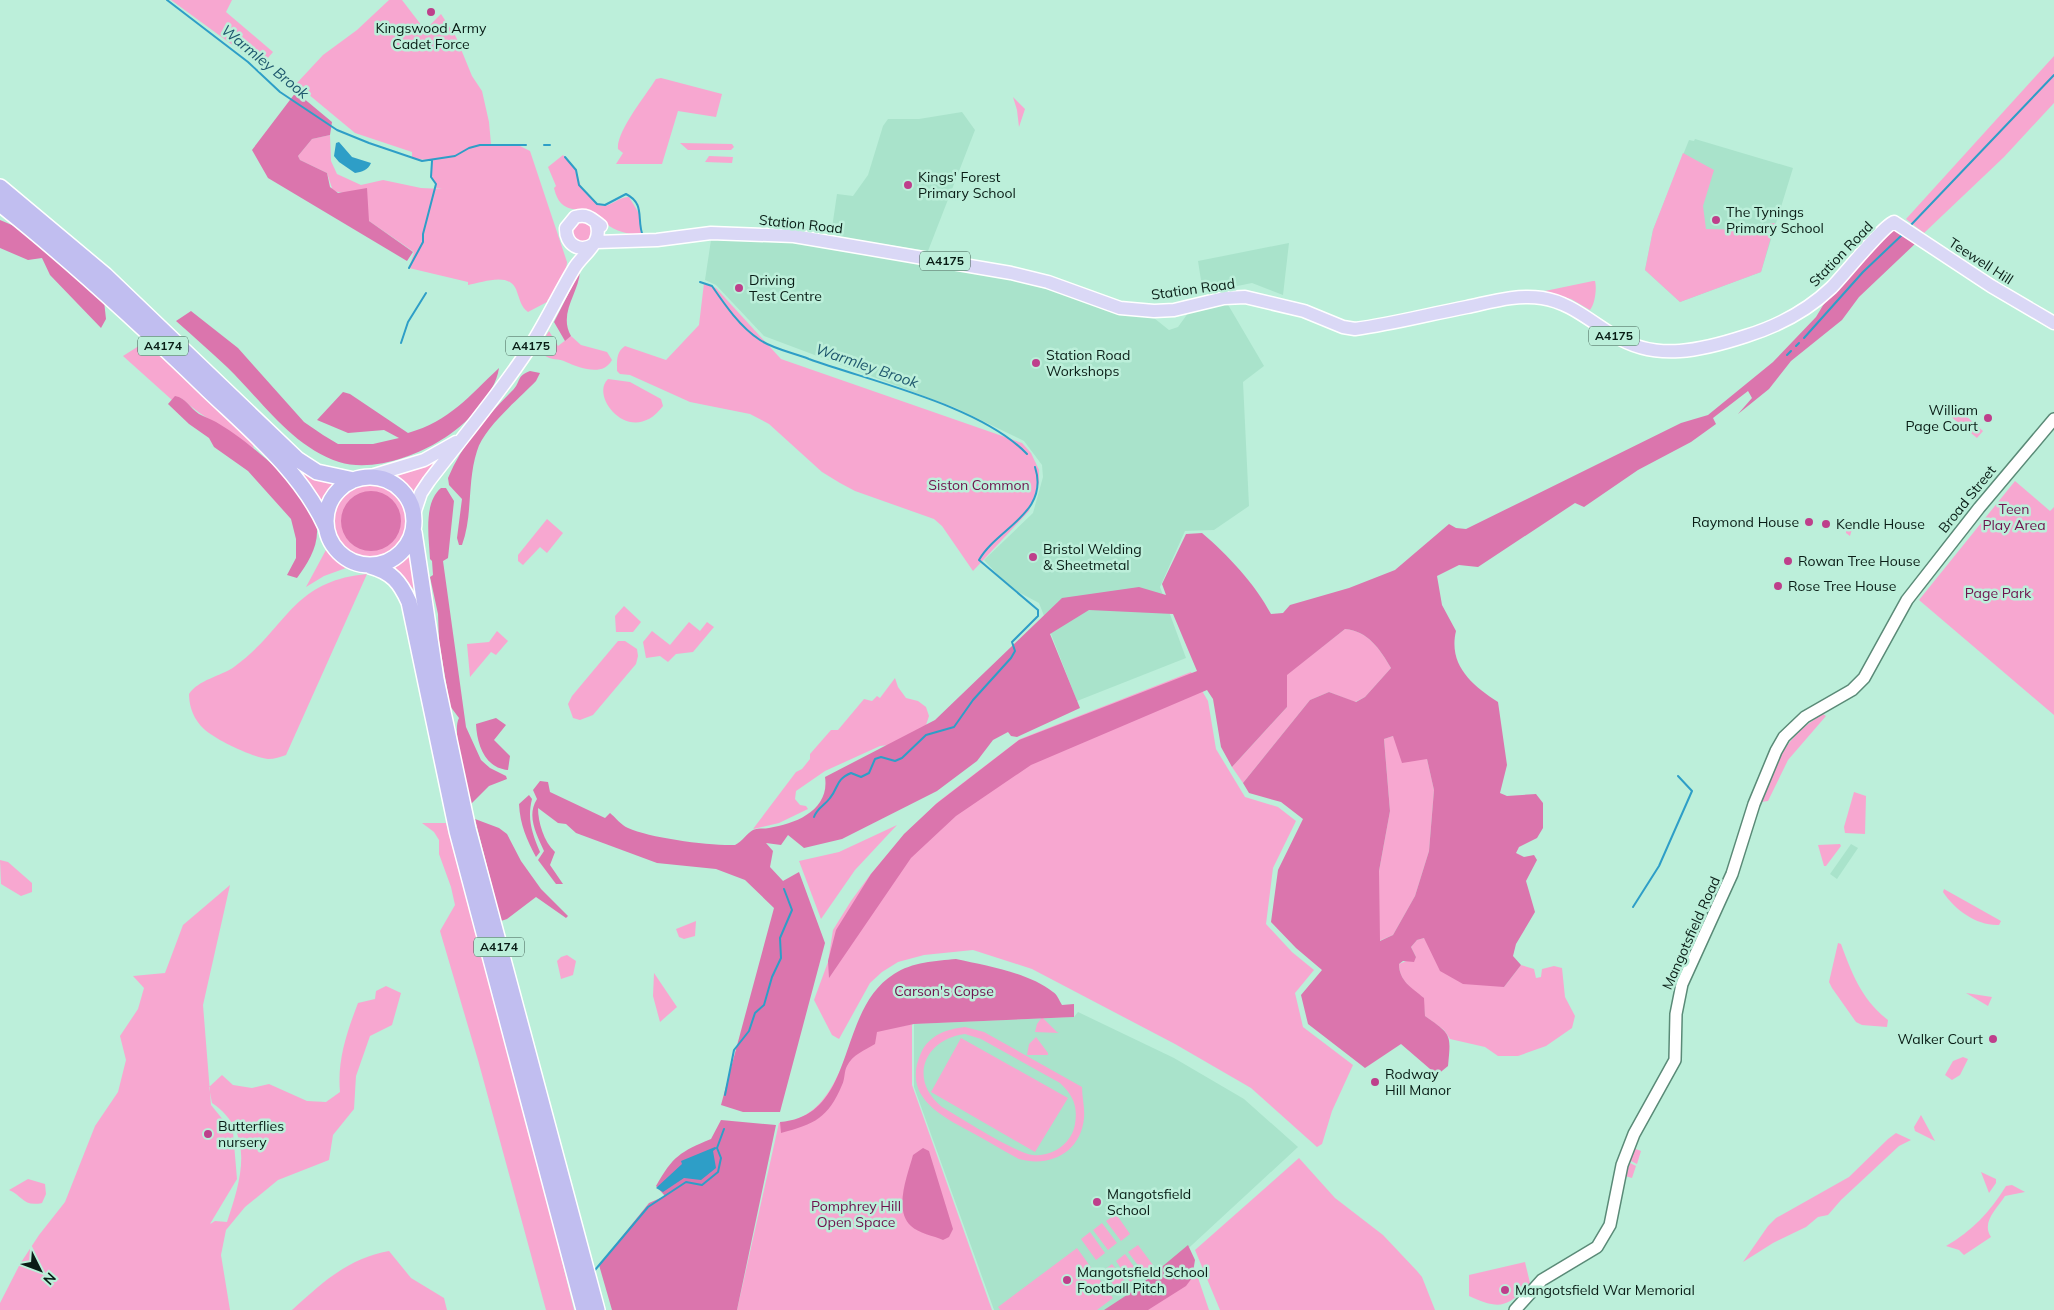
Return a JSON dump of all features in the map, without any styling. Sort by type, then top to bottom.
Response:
[{"type":"highway","name":"A4174","points":[[0,187],[105,274],[297,459],[318,472],[354,480]]},
{"type":"highway","name":"A4174","points":[[0,204],[104,291],[256,436],[314,500],[333,546],[342,555],[352,562],[382,569],[398,580],[408,602],[459,841],[584,1310]]},
{"type":"highway","name":"A4174","points":[[326,527],[327,510],[331,500],[340,489],[354,480],[371,476]]},
{"type":"highway","points":[[371,476],[394,485],[407,499],[414,514]]},
{"type":"highway","name":"A4174","points":[[414,514],[414,532],[436,679],[468,829],[597,1310]]},
{"type":"highway","points":[[370,566],[381,564],[402,551],[414,532]]},
{"type":"main road","name":"A4175","points":[[565,286],[570,262],[569,242],[566,234],[570,220],[584,215],[620,240]]},
{"type":"main road","points":[[595,243],[599,235],[596,222]]},
{"type":"main road","name":"Station Road","points":[[595,243],[620,240],[657,240],[711,234],[794,236],[1011,273],[1048,282],[1120,308],[1154,311],[1174,310],[1224,298],[1245,297],[1304,311],[1343,327],[1356,329],[1503,299],[1542,298],[1576,310],[1616,337],[1642,349],[1664,352],[1715,345],[1766,329],[1789,318],[1813,304],[1897,224]]},
{"type":"main road","name":"Teewell Hill","points":[[1897,224],[1991,286],[2054,323]]},
{"type":"main road","name":"A4175","points":[[569,242],[578,248],[585,249],[595,243]]},
{"type":"main road","name":"A4175","points":[[414,514],[421,493],[460,440],[492,403],[526,354],[575,267],[595,243]]},
{"type":"main road","name":"Broad Street","points":[[1907,600],[1978,508],[2054,419]]},
{"type":"main road","name":"A4175","points":[[371,476],[424,460],[460,440]]},
{"type":"main road","name":"Mangotsfield Road","points":[[1515,1310],[1542,1280],[1586,1254],[1603,1240],[1616,1202],[1622,1165],[1634,1134],[1675,1060],[1676,1014],[1682,984],[1732,874],[1754,804],[1776,751],[1784,737],[1805,717],[1852,690],[1864,678],[1907,600]]},
{"type":"shaded area","name":"Kings' Forest Primary School","points":[[962,112],[975,130],[928,251],[838,237],[832,228],[837,194],[853,196],[868,175],[883,126],[888,119],[919,119]]},
{"type":"shaded area","name":"The Tynings Primary School","points":[[1695,139],[1793,168],[1761,272],[1680,302],[1645,270],[1653,230],[1689,140],[1694,141]]},
{"type":"shaded area","points":[[711,240],[780,240],[1007,277],[1046,288],[1117,313],[1154,318],[1169,330],[1178,327],[1191,309],[1227,303],[1264,366],[1243,382],[1249,506],[1214,530],[1185,531],[1160,587],[1186,658],[1077,701],[1039,603],[1009,587],[984,560],[1033,513],[1043,477],[1042,465],[1024,441],[956,408],[764,336],[716,285],[705,280]]},
{"type":"shaded area","points":[[1289,243],[1283,295],[1252,283],[1203,293],[1198,261]]},
{"type":"shaded area","points":[[1851,844],[1858,848],[1837,879],[1830,874]]},
{"type":"shaded area","name":"Mangotsfield School","points":[[1078,1012],[1174,1058],[1244,1099],[1298,1147],[1179,1257],[1108,1310],[994,1310],[914,1087],[914,1024],[1074,1017]]},
{"type":"green space","points":[[171,0],[232,0],[226,12],[273,52],[261,66]]},
{"type":"green space","points":[[389,0],[402,0],[425,30],[441,14],[456,37],[472,76],[482,91],[489,122],[491,144],[485,145],[520,146],[530,151],[567,262],[565,278],[552,300],[548,299],[547,302],[528,312],[522,306],[514,286],[509,282],[489,280],[468,285],[468,282],[409,268],[414,252],[369,221],[352,192],[333,191],[327,173],[300,160],[298,156],[312,139],[330,135],[331,161],[337,174],[361,185],[383,180],[421,188],[442,189],[435,188],[436,184],[431,177],[432,160],[412,159],[412,152],[355,133],[296,84],[323,55],[357,30]]},
{"type":"green space","points":[[2054,56],[2054,103],[2004,157],[1924,233],[1906,219]]},
{"type":"green space","points":[[661,78],[722,94],[716,117],[678,111],[662,164],[616,164],[623,153],[618,149],[622,133],[656,79]]},
{"type":"green space","points":[[296,92],[332,122],[330,135],[312,139],[298,156],[300,160],[327,173],[330,187],[338,193],[367,188],[369,221],[413,252],[407,261],[268,178],[252,150]]},
{"type":"green space","points":[[1013,97],[1025,109],[1019,127],[1017,110]]},
{"type":"green space","points":[[680,143],[732,144],[734,147],[731,150],[688,150]]},
{"type":"green space","name":"The Tynings Primary School","points":[[1683,153],[1714,170],[1703,206],[1706,229],[1756,230],[1759,225],[1775,223],[1761,272],[1680,302],[1645,270],[1653,230]]},
{"type":"green space","points":[[563,155],[576,169],[581,187],[599,205],[607,205],[621,198],[629,197],[640,215],[642,235],[618,230],[609,226],[597,215],[584,210],[571,209],[561,203],[557,197],[554,188],[556,186],[548,167]]},
{"type":"green space","points":[[709,156],[733,157],[732,163],[705,162]]},
{"type":"green space","points":[[0,220],[19,228],[104,301],[106,319],[101,328],[50,275],[42,258],[28,260],[0,248]]},
{"type":"green space","points":[[577,220],[593,224],[591,242],[575,243],[570,229]]},
{"type":"green space","points":[[1898,228],[1917,242],[1859,297],[1842,320],[1791,361],[1769,389],[1738,414],[1752,398],[1748,391],[1713,418],[1716,424],[1691,442],[1638,470],[1584,507],[1575,503],[1478,567],[1459,565],[1437,576],[1442,605],[1456,631],[1454,643],[1459,664],[1464,673],[1479,689],[1498,702],[1507,765],[1500,793],[1507,796],[1536,794],[1543,803],[1543,828],[1537,838],[1519,847],[1516,853],[1524,857],[1534,855],[1537,860],[1526,881],[1535,912],[1516,944],[1513,956],[1521,965],[1504,987],[1463,984],[1440,971],[1424,938],[1417,940],[1411,947],[1416,957],[1414,962],[1403,961],[1399,964],[1404,980],[1424,998],[1425,1016],[1440,1027],[1448,1036],[1448,1066],[1437,1075],[1401,1044],[1365,1068],[1308,1024],[1301,995],[1322,970],[1296,948],[1271,922],[1278,870],[1303,819],[1281,802],[1249,793],[1243,783],[1310,700],[1329,692],[1356,702],[1365,697],[1391,668],[1367,637],[1353,630],[1345,629],[1287,675],[1287,707],[1232,767],[1221,747],[1213,699],[1207,690],[1031,765],[956,816],[911,858],[829,978],[828,961],[836,930],[871,874],[904,834],[936,804],[1019,740],[1197,671],[1173,614],[1089,610],[1050,634],[1080,708],[1017,737],[1011,736],[1008,732],[993,740],[977,761],[937,791],[842,839],[804,848],[788,835],[781,845],[766,843],[773,851],[770,867],[783,881],[799,872],[825,943],[780,1112],[743,1112],[721,1105],[774,908],[745,880],[716,869],[657,863],[576,833],[566,824],[558,823],[538,808],[542,832],[555,852],[550,865],[563,884],[556,884],[538,860],[544,851],[536,832],[532,812],[537,799],[533,790],[540,781],[548,782],[550,792],[605,818],[610,813],[628,828],[680,841],[735,845],[753,830],[779,826],[800,819],[817,807],[825,789],[825,777],[935,720],[1062,598],[1139,587],[1166,595],[1162,584],[1186,534],[1202,533],[1222,551],[1249,581],[1271,614],[1283,613],[1290,605],[1349,588],[1395,570],[1449,524],[1456,528],[1466,529],[1681,423],[1708,415],[1773,362],[1816,317],[1828,297],[1892,229]],"holes":[[[1393,736],[1402,763],[1427,759],[1434,790],[1429,851],[1415,896],[1393,935],[1380,941],[1379,871],[1390,811],[1384,739]]]},
{"type":"green space","points":[[580,271],[568,311],[568,328],[571,336],[565,341],[554,322]]},
{"type":"green space","points":[[1593,281],[1596,284],[1596,292],[1590,310],[1571,299],[1546,293],[1545,291]]},
{"type":"green space","name":"Siston Common","points":[[704,283],[716,288],[781,359],[1022,443],[1031,453],[1039,470],[1039,483],[1029,511],[973,571],[942,526],[934,519],[855,491],[840,483],[822,472],[769,424],[750,414],[690,402],[630,375],[620,374],[617,371],[618,357],[620,351],[625,346],[666,360],[699,325]]},
{"type":"green space","points":[[191,311],[238,348],[304,422],[338,444],[373,444],[399,438],[384,430],[348,433],[317,420],[343,392],[350,394],[408,433],[436,422],[447,415],[499,368],[492,389],[478,409],[450,434],[430,446],[405,457],[378,464],[351,465],[322,455],[306,445],[278,421],[227,367],[176,321]]},
{"type":"green space","points":[[549,331],[558,346],[571,336],[581,345],[607,352],[612,360],[603,368],[591,370],[547,357],[544,355],[541,344]]},
{"type":"green space","points":[[153,337],[251,439],[254,449],[198,412],[181,398],[172,400],[123,356]]},
{"type":"green space","points":[[530,371],[540,373],[536,381],[494,423],[477,451],[472,475],[468,522],[462,545],[459,545],[457,538],[462,499],[449,485],[448,478],[460,454],[476,431],[515,387],[521,377]]},
{"type":"green space","points":[[608,379],[630,382],[661,399],[663,406],[651,418],[638,422],[627,421],[616,415],[604,396],[604,387]]},
{"type":"green space","points":[[175,396],[185,401],[199,414],[229,430],[244,441],[277,469],[304,500],[313,515],[317,536],[311,555],[297,578],[287,575],[296,558],[296,539],[291,519],[248,471],[214,447],[209,438],[189,424],[168,404]]},
{"type":"green space","points":[[1957,408],[1983,431],[1977,438],[1950,416]]},
{"type":"green space","points":[[447,451],[414,496],[392,476]]},
{"type":"green space","points":[[294,464],[338,483],[321,501],[294,468]]},
{"type":"green space","name":"Page Park","points":[[2015,481],[2050,511],[2054,507],[2054,715],[1919,600]]},
{"type":"green space","points":[[364,484],[378,484],[392,490],[402,500],[408,514],[408,528],[402,542],[392,552],[378,558],[364,558],[350,552],[340,542],[334,528],[334,514],[340,500],[350,490]]},
{"type":"green space","points":[[441,488],[446,488],[454,501],[448,558],[443,561],[466,727],[481,760],[490,768],[506,776],[507,779],[489,786],[471,804],[458,746],[457,725],[459,718],[450,706],[439,641],[438,614],[430,577],[433,575],[432,561],[430,559],[429,512],[435,494]]},
{"type":"green space","points":[[371,491],[388,496],[396,504],[401,521],[396,538],[388,546],[371,551],[354,546],[346,538],[341,521],[346,504],[354,496]]},
{"type":"green space","points":[[547,519],[563,533],[547,553],[540,547],[523,565],[518,561],[518,555]]},
{"type":"green space","points":[[1853,521],[1863,526],[1861,530],[1852,529],[1850,536],[1846,533],[1846,526]]},
{"type":"green space","points":[[327,548],[346,568],[324,576],[306,587]]},
{"type":"green space","points":[[412,549],[416,592],[393,566]]},
{"type":"green space","points":[[367,574],[286,755],[268,759],[261,758],[217,738],[200,725],[190,704],[189,694],[193,689],[234,667],[252,652],[305,596],[322,586],[342,578]]},
{"type":"green space","points":[[624,606],[641,622],[633,632],[616,632],[615,616]]},
{"type":"green space","points":[[689,622],[700,631],[707,622],[714,627],[693,652],[676,654],[668,662],[660,656],[646,658],[643,642],[652,631],[670,645]]},
{"type":"green space","points":[[1345,629],[1353,630],[1367,637],[1378,648],[1391,668],[1365,697],[1355,702],[1329,692],[1310,700],[1243,783],[1232,767],[1287,707],[1286,675]]},
{"type":"green space","points":[[497,631],[508,641],[496,655],[491,652],[470,677],[467,644],[489,642]]},
{"type":"green space","points":[[618,641],[625,641],[637,649],[636,664],[593,715],[580,720],[573,718],[568,704],[572,696]]},
{"type":"green space","points":[[1191,672],[1208,701],[1216,749],[1245,797],[1278,807],[1296,821],[1273,868],[1266,924],[1292,952],[1314,970],[1295,993],[1303,1027],[1353,1065],[1332,1111],[1322,1144],[1317,1147],[1251,1088],[1175,1044],[1032,969],[973,950],[924,955],[898,962],[882,972],[870,983],[839,1039],[832,1035],[814,1000],[828,962],[833,930],[870,875],[905,834],[938,802],[1020,739]]},
{"type":"green space","points":[[895,678],[898,687],[906,698],[918,701],[926,707],[929,716],[925,728],[897,744],[880,746],[825,771],[796,791],[795,799],[800,805],[806,806],[808,809],[779,823],[753,829],[796,772],[802,769],[810,759],[810,754],[831,730],[838,730],[864,699],[872,701],[877,696],[880,698]]},
{"type":"green space","points":[[1823,714],[1826,716],[1788,760],[1768,801],[1761,802],[1778,762],[1790,742],[1799,732]]},
{"type":"green space","points":[[496,718],[506,725],[494,740],[510,756],[508,770],[493,765],[488,760],[478,740],[476,724]]},
{"type":"green space","points":[[1393,736],[1427,759],[1434,790],[1429,851],[1415,896],[1393,935],[1379,941],[1379,871],[1390,811],[1384,739]]},
{"type":"green space","points":[[1854,792],[1866,796],[1865,834],[1845,833],[1844,827]]},
{"type":"green space","points":[[529,795],[532,799],[531,826],[540,852],[536,857],[524,832],[519,804]]},
{"type":"green space","points":[[475,819],[499,828],[507,834],[521,861],[541,889],[568,916],[566,918],[536,897],[507,919],[501,921]]},
{"type":"green space","points":[[422,823],[446,823],[574,1310],[546,1310],[478,1060],[440,931],[455,905],[451,887],[439,854],[439,840],[434,832]]},
{"type":"green space","points":[[897,825],[855,870],[821,919],[799,861],[839,852]]},
{"type":"green space","points":[[1840,844],[1841,846],[1826,866],[1824,866],[1818,845]]},
{"type":"green space","points":[[0,860],[8,862],[32,883],[32,892],[21,896],[1,884]]},
{"type":"green space","points":[[230,885],[203,1005],[210,1087],[222,1075],[233,1085],[252,1088],[269,1084],[307,1101],[326,1102],[340,1092],[341,1057],[358,1003],[375,999],[376,991],[386,986],[401,993],[392,1025],[370,1036],[356,1076],[354,1109],[333,1135],[329,1160],[278,1180],[245,1207],[226,1230],[221,1255],[230,1310],[0,1310],[0,1303],[20,1264],[39,1235],[65,1202],[95,1126],[118,1092],[126,1060],[120,1036],[138,1009],[144,988],[133,976],[165,973],[183,925]],"holes":[[[210,1092],[212,1103],[226,1115],[235,1128],[240,1143],[241,1158],[237,1190],[227,1222],[215,1221],[210,1224],[237,1179],[233,1132],[211,1105]]]},
{"type":"green space","points":[[1944,889],[2001,921],[1999,925],[1983,923],[1967,916],[1948,899],[1943,892]]},
{"type":"green space","points":[[696,921],[695,936],[684,939],[679,937],[676,929]]},
{"type":"green space","points":[[1424,938],[1504,987],[1521,965],[1534,969],[1536,978],[1541,977],[1542,969],[1554,966],[1562,968],[1565,997],[1575,1016],[1572,1028],[1546,1046],[1518,1056],[1498,1056],[1485,1047],[1450,1039],[1444,1030],[1425,1016],[1423,998],[1406,984],[1401,975],[1399,964],[1416,957],[1411,947],[1417,940]]},
{"type":"green space","points":[[1838,943],[1841,944],[1859,986],[1871,1004],[1888,1020],[1887,1027],[1862,1025],[1856,1022],[1832,988],[1829,982]]},
{"type":"green space","points":[[567,955],[576,961],[573,975],[561,979],[557,961]]},
{"type":"green space","name":"Carson's Copse","points":[[956,959],[993,967],[1031,979],[1054,993],[1062,1005],[1074,1004],[1074,1017],[914,1024],[877,1032],[875,1044],[859,1053],[849,1062],[843,1083],[826,1112],[812,1123],[781,1133],[780,1122],[805,1115],[822,1102],[835,1082],[862,1012],[875,991],[894,974],[908,967]]},
{"type":"green space","points":[[654,973],[677,1007],[660,1022],[653,996]]},
{"type":"green space","points":[[1966,993],[1992,997],[1988,1006]]},
{"type":"green space","points":[[1042,1017],[1059,1033],[1035,1032],[1037,1024]]},
{"type":"green space","name":"Pomphrey Hill Open Space","points":[[912,1024],[912,1085],[992,1310],[737,1310],[779,1123],[795,1120],[819,1104],[836,1079],[853,1036]]},
{"type":"green space","points":[[965,1027],[984,1032],[1082,1087],[1084,1118],[1082,1130],[1077,1140],[1062,1155],[1042,1161],[1019,1159],[946,1118],[926,1101],[916,1081],[916,1068],[921,1053],[934,1037],[945,1031]],"holes":[[[965,1034],[981,1039],[1060,1083],[1068,1092],[1074,1101],[1076,1118],[1073,1131],[1066,1143],[1048,1154],[1033,1155],[1025,1153],[1001,1142],[942,1107],[932,1096],[925,1085],[924,1073],[925,1062],[931,1052],[939,1044],[951,1037]]]},
{"type":"green space","points":[[1036,1037],[1048,1055],[1027,1055],[1029,1044]]},
{"type":"green space","points":[[961,1038],[1068,1098],[1035,1152],[931,1092]]},
{"type":"green space","points":[[1963,1057],[1968,1059],[1960,1075],[1952,1080],[1945,1075],[1953,1061]]},
{"type":"green space","points":[[1921,1115],[1935,1141],[1915,1131],[1914,1127]]},
{"type":"green space","points":[[721,1120],[776,1125],[737,1310],[612,1310],[599,1265],[649,1203],[665,1196],[656,1186],[667,1168],[684,1152],[711,1139]]},
{"type":"green space","points":[[1896,1133],[1911,1140],[1899,1146],[1841,1200],[1828,1215],[1818,1217],[1806,1227],[1773,1243],[1743,1262],[1768,1226],[1776,1218],[1849,1177]]},
{"type":"green space","points":[[923,1148],[929,1151],[953,1229],[949,1237],[943,1240],[911,1226],[903,1211],[903,1192],[913,1155]]},
{"type":"green space","points":[[1633,1148],[1641,1151],[1637,1164],[1627,1159]]},
{"type":"green space","points":[[1299,1158],[1335,1198],[1383,1235],[1417,1271],[1422,1277],[1435,1310],[1220,1310],[1195,1250]]},
{"type":"green space","points":[[1628,1162],[1636,1166],[1632,1178],[1625,1176]]},
{"type":"green space","points":[[1981,1172],[1996,1179],[1996,1183],[1989,1193]]},
{"type":"green space","points":[[28,1179],[45,1184],[46,1194],[42,1203],[31,1204],[9,1190]]},
{"type":"green space","points":[[2012,1185],[2025,1192],[2005,1196],[1989,1221],[1988,1231],[1991,1237],[1964,1255],[1959,1250],[1946,1246],[1972,1227],[1994,1204],[2006,1186]]},
{"type":"green space","points":[[1116,1214],[1130,1234],[1121,1241],[1106,1221]]},
{"type":"green space","points":[[1102,1223],[1117,1243],[1108,1250],[1093,1230]]},
{"type":"green space","points":[[1090,1232],[1105,1253],[1096,1260],[1081,1239]]},
{"type":"green space","points":[[1138,1245],[1153,1265],[1143,1272],[1128,1252]]},
{"type":"green space","points":[[1188,1245],[1195,1260],[1192,1278],[1186,1286],[1148,1310],[1104,1310],[1133,1291]]},
{"type":"green space","name":"Mangotsfield School Football Pitch","points":[[1077,1248],[1113,1298],[1097,1310],[1000,1310],[998,1307]]},
{"type":"green space","points":[[389,1251],[411,1278],[444,1298],[447,1310],[292,1310],[336,1273],[360,1260]]},
{"type":"green space","points":[[1125,1254],[1140,1275],[1130,1282],[1116,1261]]},
{"type":"green space","points":[[1525,1262],[1530,1283],[1509,1302],[1496,1305],[1469,1296],[1469,1275]]},
{"type":"green space","points":[[1112,1264],[1127,1284],[1118,1291],[1103,1271]]},
{"type":"green space","points":[[1195,1269],[1209,1310],[1137,1310]]},
{"type":"water","points":[[339,142],[352,157],[371,163],[368,167],[355,173],[339,162],[334,156],[336,143]]},
{"type":"water","points":[[715,1147],[717,1148],[713,1151],[716,1168],[701,1180],[684,1178],[663,1192],[656,1188],[682,1164],[681,1161]]},
{"type":"waterway","name":"Warmley Brook","points":[[167,0],[248,62],[280,92],[337,130],[369,143],[422,161],[455,156],[469,148],[480,145],[526,145]]},
{"type":"waterway","points":[[1909,227],[2054,75]]},
{"type":"waterway","name":"Warmley Brook","points":[[544,145],[550,145]]},
{"type":"waterway","name":"Warmley Brook","points":[[565,157],[576,170],[579,185],[597,204],[605,205],[626,194],[632,198],[638,207],[643,236]]},
{"type":"waterway","points":[[409,268],[423,242],[423,234],[436,184],[431,177],[432,161]]},
{"type":"waterway","points":[[1804,338],[1863,272],[1903,234]]},
{"type":"waterway","name":"Warmley Brook","points":[[700,282],[712,286],[739,322],[765,343],[955,409],[983,422],[1007,437],[1027,454]]},
{"type":"waterway","points":[[401,343],[408,322],[426,293]]},
{"type":"waterway","points":[[1796,346],[1799,343]]},
{"type":"waterway","points":[[1787,355],[1791,351]]},
{"type":"waterway","name":"Warmley Brook","points":[[814,817],[817,811],[833,794],[842,778],[851,773],[861,777],[869,773],[875,759],[881,757],[895,761],[902,758],[926,735],[954,727],[973,700],[1011,658],[1015,651],[1012,642],[1038,616],[1038,610],[979,560],[997,538],[1029,508],[1035,496],[1038,483],[1035,467]]},
{"type":"waterway","points":[[1633,907],[1659,866],[1692,791],[1678,776]]},
{"type":"waterway","name":"Warmley Brook","points":[[725,1095],[734,1050],[749,1031],[755,1013],[764,1005],[772,977],[781,958],[780,938],[792,910],[784,889]]},
{"type":"waterway","name":"Warmley Brook","points":[[595,1270],[648,1207],[686,1182],[702,1185],[718,1172],[721,1158],[717,1148],[724,1129]]},
{"type":"place","name":"Kingswood Army Cadet Force","points":[[431,12]]},
{"type":"place","name":"Kings' Forest Primary School","points":[[908,185]]},
{"type":"place","name":"The Tynings Primary School","points":[[1716,220]]},
{"type":"place","name":"Driving Test Centre","points":[[739,288]]},
{"type":"place","name":"Station Road Workshops","points":[[1036,363]]},
{"type":"place","name":"William Page Court","points":[[1988,418]]},
{"type":"place","name":"Raymond House","points":[[1809,522]]},
{"type":"place","name":"Kendle House","points":[[1826,524]]},
{"type":"place","name":"Bristol Welding & Sheetmetal","points":[[1033,557]]},
{"type":"place","name":"Rowan Tree House","points":[[1788,561]]},
{"type":"place","name":"Rose Tree House","points":[[1778,586]]},
{"type":"place","name":"Walker Court","points":[[1993,1039]]},
{"type":"place","name":"Rodway Hill Manor","points":[[1375,1082]]},
{"type":"place","name":"Butterflies nursery","points":[[208,1134]]},
{"type":"place","name":"Mangotsfield School","points":[[1097,1202]]},
{"type":"place","name":"Mangotsfield School Football Pitch","points":[[1067,1280]]},
{"type":"place","name":"Mangotsfield War Memorial","points":[[1505,1290]]},
{"type":"park label","name":"Teen Play Area","points":[[2014,518]]}]
